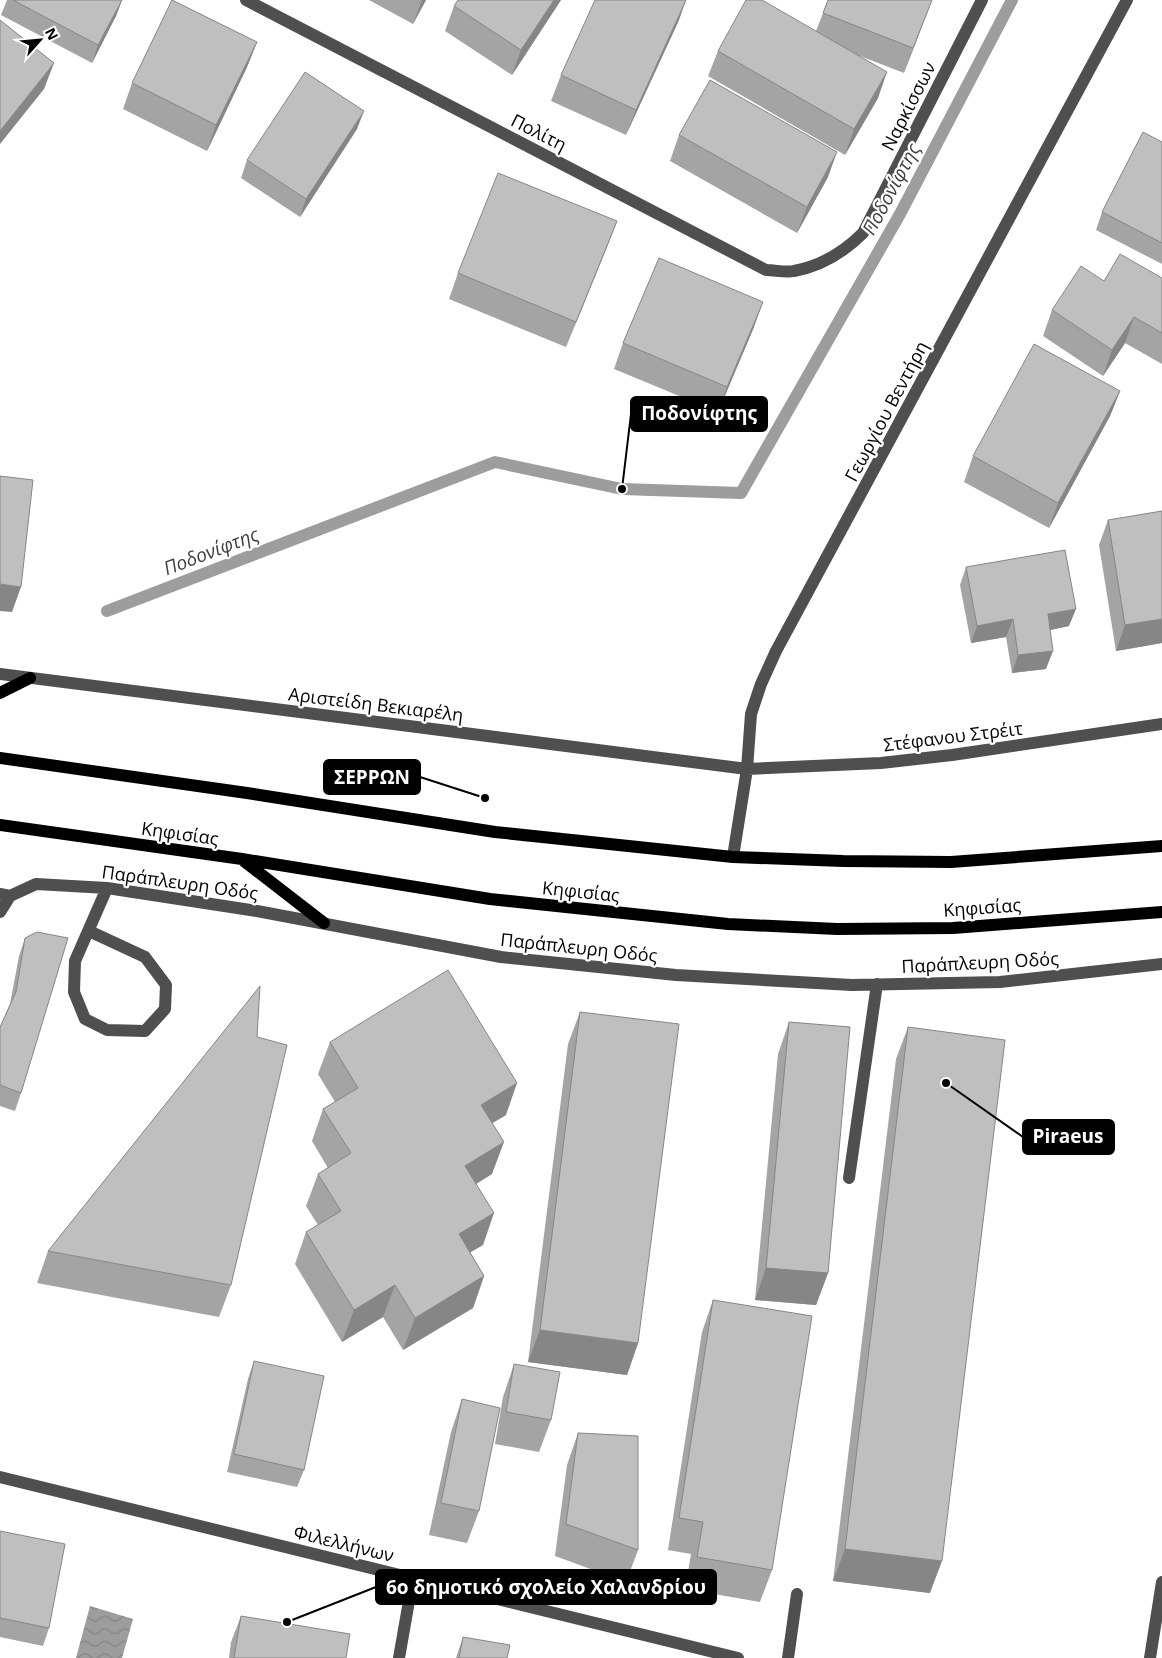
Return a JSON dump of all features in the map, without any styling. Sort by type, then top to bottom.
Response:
[{"type":"main road","points":[[0,693],[30,678]]},
{"type":"main road","points":[[0,758],[247,793],[495,832],[733,858],[951,862],[1162,846]]},
{"type":"main road","name":"Κηφισίας","points":[[0,825],[242,859],[490,899],[728,924],[837,929],[953,928],[1162,912]]},
{"type":"main road","points":[[242,859],[324,924]]},
{"type":"street","name":"Πολίτη","points":[[246,0],[766,270],[792,272],[819,264]]},
{"type":"street","name":"Ναρκίσσων","points":[[819,264],[847,249],[863,233],[982,0]]},
{"type":"street","name":"Γεωργίου Βεντήρη","points":[[733,858],[747,769],[751,714],[761,684],[776,651],[1127,0]]},
{"type":"street","name":"Αριστείδη Βεκιαρέλη","points":[[0,674],[747,769]]},
{"type":"street","name":"Στέφανου Στρέιτ","points":[[747,769],[881,763],[952,755],[1162,724]]},
{"type":"street","name":"Παράπλευρη Οδός","points":[[5,895],[36,884],[107,888],[257,911],[501,957],[676,975],[852,985],[1000,982],[1162,964]]},
{"type":"street","points":[[89,931],[145,957],[166,985],[165,1009],[145,1032],[107,1030],[85,1019],[74,992],[75,961],[107,888]]},
{"type":"street","points":[[0,912],[5,895]]},
{"type":"street","points":[[849,1178],[876,984]]},
{"type":"street","name":"Φιλελλήνων","points":[[0,1477],[738,1658]]},
{"type":"street","points":[[1150,1658],[1158,1641],[1162,1582]]},
{"type":"street","points":[[788,1658],[797,1594]]},
{"type":"street","points":[[399,1658],[409,1601]]},
{"type":"water","points":[[90,1606],[133,1619],[122,1658],[76,1658]]},
{"type":"building","points":[[13,0],[122,0],[98,45]]},
{"type":"building","points":[[172,0],[257,42],[216,125],[132,83]]},
{"type":"building","points":[[458,0],[554,0],[521,50],[454,6]]},
{"type":"building","points":[[595,0],[686,0],[636,110],[561,75]]},
{"type":"building","points":[[746,0],[762,0],[887,72],[854,129],[718,51]]},
{"type":"building","points":[[828,0],[932,0],[913,48],[823,13]]},
{"type":"building","points":[[0,20],[54,63],[0,131]]},
{"type":"building","points":[[305,72],[364,111],[306,199],[247,160]]},
{"type":"building","points":[[710,80],[837,152],[807,207],[679,135]]},
{"type":"building","points":[[1143,132],[1162,142],[1162,243],[1102,212]]},
{"type":"building","points":[[498,173],[617,221],[576,322],[458,273]]},
{"type":"building","points":[[1120,254],[1162,278],[1162,333],[1134,317],[1112,350],[1052,310],[1081,266],[1104,281]]},
{"type":"building","points":[[659,258],[763,302],[727,387],[623,343]]},
{"type":"building","points":[[1034,344],[1120,391],[1058,503],[973,456]]},
{"type":"building","points":[[0,476],[33,480],[21,587],[0,584]]},
{"type":"building","points":[[1162,511],[1162,619],[1125,625],[1108,520]]},
{"type":"building","points":[[1065,550],[1076,609],[1048,614],[1053,651],[1018,655],[1013,619],[977,626],[966,567]]},
{"type":"building","points":[[37,932],[68,938],[21,1093],[0,1085],[0,1027],[16,992],[25,938]]},
{"type":"building","points":[[448,970],[517,1083],[481,1105],[504,1142],[465,1166],[494,1213],[459,1234],[484,1276],[415,1318],[395,1285],[354,1310],[306,1232],[341,1211],[318,1174],[351,1153],[323,1109],[358,1088],[330,1042]]},
{"type":"building","points":[[260,986],[257,1037],[287,1045],[231,1285],[48,1251]]},
{"type":"building","points":[[580,1012],[679,1024],[638,1343],[540,1330]]},
{"type":"building","points":[[789,1022],[850,1027],[828,1273],[766,1268]]},
{"type":"building","points":[[908,1027],[1005,1040],[942,1561],[845,1549]]},
{"type":"building","points":[[713,1300],[812,1316],[772,1570],[697,1557],[703,1522],[679,1518]]},
{"type":"building","points":[[254,1361],[324,1376],[304,1470],[234,1454]]},
{"type":"building","points":[[514,1364],[560,1372],[551,1420],[506,1412]]},
{"type":"building","points":[[462,1399],[500,1408],[479,1511],[441,1503]]},
{"type":"building","points":[[578,1433],[638,1436],[638,1550],[566,1524]]},
{"type":"building","points":[[0,1531],[65,1544],[49,1628],[0,1618]]},
{"type":"building","points":[[241,1616],[350,1634],[346,1658],[234,1658]]},
{"type":"building","points":[[463,1637],[510,1645],[507,1658],[459,1658]]},
{"type":"waterway","name":"Ποδονίφτης","points":[[107,611],[495,462],[622,489],[741,493],[900,214],[1012,0]]},
{"type":"place","name":"Ποδονίφτης","points":[[622,489]]},
{"type":"place","name":"ΣΕΡΡΩΝ","points":[[485,798]]},
{"type":"place","name":"Piraeus","points":[[946,1083]]},
{"type":"place","name":"6ο δημοτικό σχολείο Χαλανδρίου","points":[[287,1622]]}]
